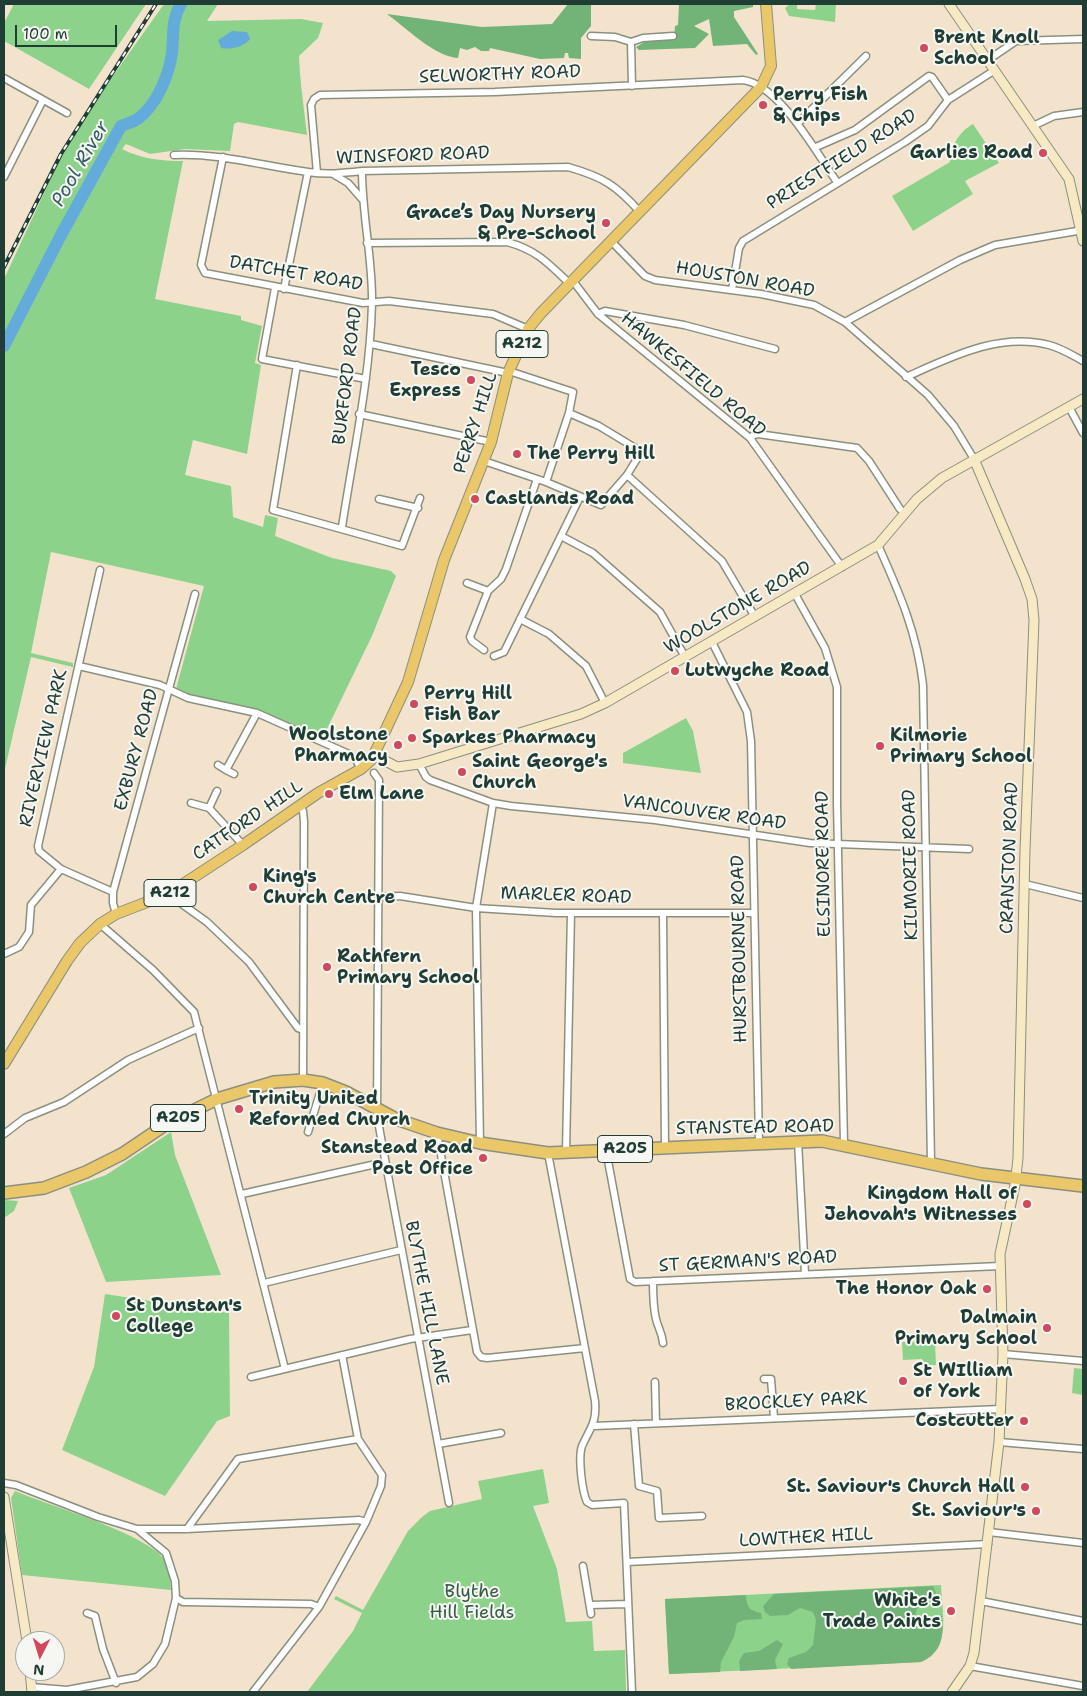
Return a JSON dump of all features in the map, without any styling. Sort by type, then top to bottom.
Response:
[{"type":"highway","name":"STANSTEAD ROAD","points":[[6,1190],[44,1188],[86,1172],[122,1154],[168,1123],[217,1100],[274,1082],[303,1080],[323,1084],[377,1108],[396,1119],[437,1133],[480,1143],[548,1153],[798,1141],[844,1144],[981,1174],[1083,1186]]},
{"type":"main road","name":"PERRY HILL","points":[[374,755],[405,688],[444,560],[491,442],[509,372],[528,329],[541,313],[761,87],[771,66],[766,4]]},
{"type":"main road","name":"CATFORD HILL","points":[[4,1064],[67,961],[80,943],[100,924],[116,914],[168,894],[300,806],[361,769],[374,755]]},
{"type":"street","points":[[949,4],[1069,179],[1083,241]]},
{"type":"street","points":[[591,36],[615,37],[632,42],[643,38],[672,36]]},
{"type":"street","points":[[988,60],[1016,40],[1083,39]]},
{"type":"street","points":[[632,42],[632,86]]},
{"type":"street","points":[[798,124],[866,56]]},
{"type":"street","name":"PRIESTFIELD ROAD","points":[[732,290],[739,248],[743,241],[928,126],[948,100],[994,70]]},
{"type":"street","points":[[816,147],[855,130],[929,76],[932,77],[948,100]]},
{"type":"street","points":[[4,78],[67,113]]},
{"type":"street","name":"SELWORTHY ROAD","points":[[317,173],[311,105],[314,99],[320,95],[495,92],[743,80],[761,87]]},
{"type":"street","points":[[761,87],[798,124],[816,147],[837,182]]},
{"type":"street","points":[[4,177],[43,100]]},
{"type":"street","points":[[1033,126],[1054,116],[1083,112]]},
{"type":"street","name":"WINSFORD ROAD","points":[[174,155],[202,154],[308,172],[332,174],[362,171],[568,167],[597,175],[623,193],[640,212]]},
{"type":"street","name":"DATCHET ROAD","points":[[223,157],[202,269],[207,274],[363,303],[389,302],[494,314],[528,329]]},
{"type":"street","name":"BURFORD ROAD","points":[[342,528],[371,344],[372,302],[362,199],[362,171]]},
{"type":"street","points":[[284,289],[308,172]]},
{"type":"street","points":[[332,174],[348,183],[362,199]]},
{"type":"street","points":[[845,322],[960,260],[995,245],[1082,230]]},
{"type":"street","name":"HAWKESFIELD ROAD","points":[[367,243],[507,242],[526,247],[572,283],[598,314],[750,438],[842,567]]},
{"type":"street","name":"HOUSTON ROAD","points":[[612,242],[645,276],[650,278],[814,305],[845,322],[928,395],[954,426],[974,459]]},
{"type":"street","points":[[275,288],[262,359],[366,378]]},
{"type":"street","points":[[598,314],[605,312],[684,325],[776,349]]},
{"type":"street","points":[[906,377],[963,352],[1013,340],[1051,345],[1083,361]]},
{"type":"street","points":[[371,344],[509,372],[573,392],[570,413],[546,482]]},
{"type":"street","points":[[297,365],[273,510],[402,546],[418,508],[420,498]]},
{"type":"street","name":"WOOLSTONE ROAD","points":[[374,755],[397,767],[419,764],[581,714],[605,703],[878,545],[905,513],[942,478],[1083,399]]},
{"type":"street","points":[[1069,407],[1083,433]]},
{"type":"street","points":[[484,460],[537,478],[602,506],[627,475],[640,454],[637,449],[599,426],[570,413]]},
{"type":"street","points":[[360,414],[491,442]]},
{"type":"street","points":[[750,438],[758,434],[858,448],[905,513]]},
{"type":"street","name":"CRANSTON ROAD","points":[[970,1666],[974,1653],[981,1601],[999,1442],[1003,1354],[1001,1243],[1016,1179],[1034,620],[1032,599],[1025,579],[974,459]]},
{"type":"street","points":[[627,475],[722,561],[755,617]]},
{"type":"street","points":[[484,650],[472,641],[470,637],[488,591],[501,579],[506,569],[537,478]]},
{"type":"street","points":[[379,498],[418,508]]},
{"type":"street","points":[[494,656],[500,656],[504,652],[580,498]]},
{"type":"street","points":[[561,536],[593,553],[660,612],[685,658]]},
{"type":"street","name":"KILMORIE ROAD","points":[[878,545],[908,613],[920,662],[924,722],[924,839],[931,1163]]},
{"type":"street","name":"RIVERVIEW PARK","points":[[100,570],[38,843],[39,850],[61,869],[113,892]]},
{"type":"street","points":[[466,584],[488,591]]},
{"type":"street","name":"EXBURY ROAD","points":[[116,914],[113,904],[113,892],[195,594]]},
{"type":"street","name":"ELSINORE ROAD","points":[[795,594],[825,648],[837,687],[844,1144]]},
{"type":"street","points":[[520,619],[549,634],[586,666],[605,703]]},
{"type":"street","name":"HURSTBOURNE ROAD","points":[[712,642],[747,712],[751,741],[759,1143]]},
{"type":"street","points":[[78,666],[160,685],[188,698],[257,713],[349,754],[355,758],[361,769]]},
{"type":"street","points":[[226,770],[257,713]]},
{"type":"street","name":"VANCOUVER ROAD","points":[[419,764],[426,777],[430,780],[493,803],[655,820],[753,835],[838,845],[969,849]]},
{"type":"street","points":[[218,765],[234,774]]},
{"type":"street","name":"BLYTHE HILL LANE","points":[[374,773],[379,780],[377,1108],[400,1250],[449,1503]]},
{"type":"street","points":[[209,808],[217,791]]},
{"type":"street","points":[[191,803],[209,808],[243,845]]},
{"type":"street","points":[[480,1143],[476,908],[493,803]]},
{"type":"street","points":[[300,806],[304,811],[303,1080]]},
{"type":"street","points":[[4,954],[19,947],[29,932],[31,905],[61,869]]},
{"type":"street","points":[[1025,884],[1083,898]]},
{"type":"street","points":[[168,894],[180,900],[207,922],[249,962],[298,1028],[303,1030]]},
{"type":"street","name":"MARLER ROAD","points":[[378,897],[400,896],[476,908],[571,913],[754,913]]},
{"type":"street","points":[[566,1151],[571,913]]},
{"type":"street","points":[[663,914],[665,1147]]},
{"type":"street","points":[[100,924],[194,1012],[242,1194],[285,1369]]},
{"type":"street","points":[[4,1134],[25,1118],[64,1102],[128,1060],[199,1028]]},
{"type":"street","points":[[308,1132],[323,1084]]},
{"type":"street","points":[[437,1133],[477,1352],[481,1357],[487,1358],[585,1348]]},
{"type":"street","points":[[798,1141],[805,1274]]},
{"type":"street","name":"ST GERMAN'S ROAD","points":[[606,1150],[630,1278],[635,1282],[1000,1266]]},
{"type":"street","points":[[548,1153],[595,1402],[594,1426],[582,1447],[581,1455],[584,1494],[587,1502],[592,1505],[624,1503],[632,1692]]},
{"type":"street","points":[[242,1194],[385,1162]]},
{"type":"street","points":[[264,1283],[400,1250]]},
{"type":"street","points":[[653,1281],[654,1309],[664,1343]]},
{"type":"street","points":[[251,1377],[417,1339],[472,1330]]},
{"type":"street","points":[[1003,1354],[1083,1361]]},
{"type":"street","points":[[253,1692],[319,1608],[366,1522],[381,1486],[382,1475],[358,1439],[342,1355]]},
{"type":"street","points":[[764,1379],[771,1379],[774,1418]]},
{"type":"street","points":[[655,1382],[656,1423]]},
{"type":"street","name":"BROCKLEY PARK","points":[[594,1426],[1001,1409]]},
{"type":"street","points":[[634,1424],[639,1486],[657,1491],[659,1518],[702,1516]]},
{"type":"street","points":[[438,1444],[501,1433]]},
{"type":"street","points":[[187,1529],[238,1458],[358,1439]]},
{"type":"street","points":[[999,1442],[1083,1449]]},
{"type":"street","points":[[4,1483],[16,1485],[137,1529],[187,1529],[350,1520],[366,1522]]},
{"type":"street","points":[[4,1497],[7,1528],[25,1631]]},
{"type":"street","points":[[31,1691],[68,1690],[116,1683],[137,1677],[153,1664],[165,1644],[176,1598],[172,1567],[166,1553],[137,1529]]},
{"type":"street","points":[[989,1532],[1083,1543]]},
{"type":"street","name":"LOWTHER HILL","points":[[627,1562],[988,1544]]},
{"type":"street","points":[[583,1566],[591,1614]]},
{"type":"street","points":[[176,1598],[183,1602],[311,1604],[319,1608]]},
{"type":"street","points":[[981,1601],[1083,1621]]},
{"type":"street","points":[[590,1605],[628,1604]]},
{"type":"street","points":[[88,1613],[95,1616],[103,1649],[116,1683]]},
{"type":"street","points":[[952,1692],[970,1666],[1083,1686]]},
{"type":"green space","points":[[14,4],[146,4],[89,89],[4,41],[4,23]]},
{"type":"green space","points":[[164,4],[218,4],[207,21],[301,19],[323,23],[318,38],[299,56],[307,135],[238,122],[234,124],[230,151],[185,149],[150,154],[126,144],[122,149],[152,159],[183,161],[155,299],[241,316],[241,320],[262,326],[255,363],[261,365],[247,454],[193,440],[185,475],[231,486],[233,517],[263,527],[265,515],[278,518],[275,536],[332,558],[391,571],[396,576],[372,636],[323,737],[261,712],[191,695],[176,689],[204,586],[51,552],[31,653],[73,663],[73,667],[31,657],[4,773],[4,279],[58,163],[93,104]]},
{"type":"green space","points":[[568,4],[591,4],[591,26],[581,38],[581,59],[569,58],[568,53],[565,53],[564,58],[540,59],[490,48],[489,51],[481,51],[475,47],[467,50],[460,48],[458,58],[449,56],[430,47],[387,14],[482,27],[552,24]]},
{"type":"green space","points":[[624,4],[753,4],[753,7],[734,11],[734,17],[758,54],[756,55],[747,44],[713,46],[709,19],[694,26],[709,34],[695,48],[639,50],[636,47],[648,40],[674,38],[675,26],[678,25],[679,5]]},
{"type":"green space","points":[[790,4],[797,4],[797,9],[815,10],[816,4],[836,4],[835,22],[789,16],[785,8]]},
{"type":"green space","points":[[973,124],[999,163],[965,181],[973,194],[913,231],[892,196],[950,162],[959,135]]},
{"type":"green space","points":[[686,718],[693,731],[701,773],[623,763],[623,753]]},
{"type":"green space","points":[[171,1132],[175,1155],[221,1275],[106,1282],[69,1188],[106,1175]]},
{"type":"green space","points":[[4,1200],[18,1201],[14,1211],[4,1218]]},
{"type":"green space","points":[[105,1294],[229,1313],[230,1416],[217,1421],[165,1496],[62,1450],[94,1367]]},
{"type":"green space","points":[[935,1341],[936,1365],[923,1365],[922,1359],[903,1360],[902,1342]]},
{"type":"green space","points":[[1074,1368],[1083,1369],[1083,1395],[1072,1393]]},
{"type":"green space","name":"Blythe Hill Fields","points":[[543,1469],[549,1503],[533,1506],[557,1569],[566,1622],[592,1621],[594,1651],[625,1650],[626,1692],[307,1692],[353,1631],[362,1613],[334,1599],[336,1596],[363,1610],[408,1531],[422,1517],[430,1511],[482,1499],[478,1481]]},
{"type":"green space","points":[[15,1491],[119,1530],[155,1550],[167,1563],[171,1590],[22,1575],[11,1498]]},
{"type":"green space","points":[[941,1585],[943,1629],[941,1639],[931,1656],[921,1662],[669,1674],[665,1599]]},
{"type":"green space","points":[[933,1586],[936,1593],[918,1607],[915,1615],[917,1629],[921,1629],[930,1619],[942,1616],[942,1637],[933,1654],[921,1662],[791,1669],[787,1664],[789,1658],[806,1652],[813,1645],[816,1620],[813,1612],[800,1608],[788,1615],[770,1616],[765,1612],[763,1606],[774,1594]]},
{"type":"green space","points":[[746,1595],[749,1608],[761,1613],[762,1619],[744,1620],[737,1623],[734,1637],[721,1662],[720,1672],[669,1674],[665,1599]]},
{"type":"green space","points":[[777,1640],[783,1644],[775,1660],[777,1669],[740,1671],[739,1661],[744,1653],[759,1651]]},
{"type":"water","points":[[232,31],[247,32],[250,39],[237,47],[221,48],[218,40]]},
{"type":"waterway","name":"Pool River","points":[[4,346],[61,235],[121,126],[137,119],[157,97],[165,80],[170,62],[174,22],[181,4]]},
{"type":"railway","points":[[4,267],[61,154],[156,4]]},
{"type":"place","name":"Brent Knoll School","points":[[924,48]]},
{"type":"place","name":"Perry Fish & Chips","points":[[763,105]]},
{"type":"place","name":"Garlies Road","points":[[1043,153]]},
{"type":"place","name":"Grace’s Day Nursery & Pre-School","points":[[606,223]]},
{"type":"place","name":"Tesco Express","points":[[471,380]]},
{"type":"place","name":"The Perry Hill","points":[[517,454]]},
{"type":"place","name":"Castlands Road","points":[[475,499]]},
{"type":"place","name":"Lutwyche Road","points":[[675,671]]},
{"type":"place","name":"Perry Hill Fish Bar","points":[[414,704]]},
{"type":"place","name":"Sparkes Pharmacy","points":[[412,738]]},
{"type":"place","name":"Woolstone Pharmacy","points":[[398,745]]},
{"type":"place","name":"Kilmorie Primary School","points":[[880,746]]},
{"type":"place","name":"Saint George's Church","points":[[462,772]]},
{"type":"place","name":"Elm Lane","points":[[329,794]]},
{"type":"place","name":"King's Church Centre","points":[[253,887]]},
{"type":"place","name":"Rathfern Primary School","points":[[327,967]]},
{"type":"place","name":"Trinity United Reformed Church","points":[[239,1109]]},
{"type":"place","name":"Stanstead Road Post Office","points":[[483,1158]]},
{"type":"place","name":"Kingdom Hall of Jehovah's Witnesses","points":[[1027,1204]]},
{"type":"place","name":"The Honor Oak","points":[[987,1289]]},
{"type":"place","name":"St Dunstan's College","points":[[116,1316]]},
{"type":"place","name":"Dalmain Primary School","points":[[1047,1328]]},
{"type":"place","name":"St WIlliam of York","points":[[903,1381]]},
{"type":"place","name":"Costcutter","points":[[1024,1421]]},
{"type":"place","name":"St. Saviour's Church Hall","points":[[1025,1487]]},
{"type":"place","name":"St. Saviour's","points":[[1036,1511]]},
{"type":"place","name":"White's Trade Paints","points":[[951,1611]]}]
